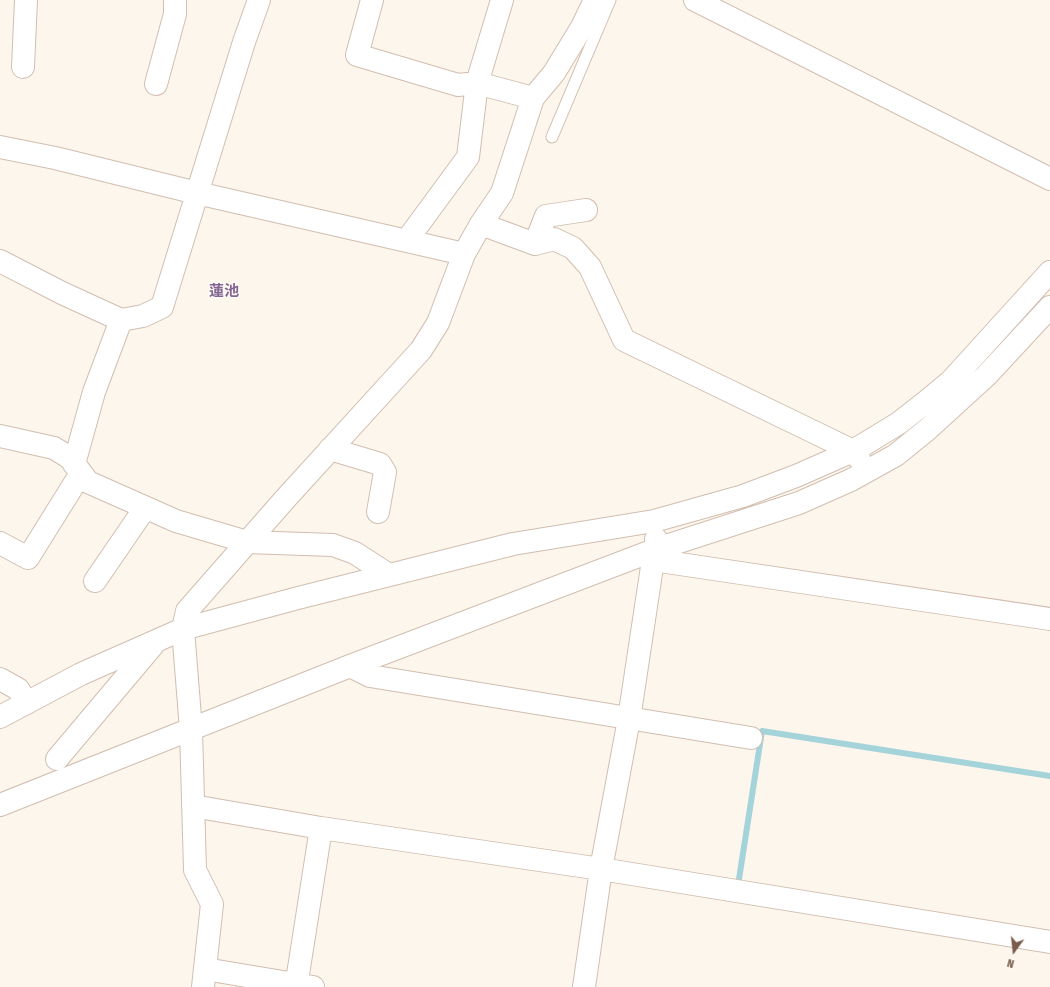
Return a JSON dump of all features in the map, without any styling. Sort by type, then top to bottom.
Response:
[{"type":"street","points":[[22,67],[26,0]]},
{"type":"street","points":[[156,84],[174,14],[175,0]]},
{"type":"street","points":[[0,261],[62,293],[121,320],[143,316],[162,307],[259,0]]},
{"type":"street","points":[[372,0],[357,54],[458,85],[477,83],[533,98]]},
{"type":"street","points":[[407,240],[468,157],[477,83],[502,0]]},
{"type":"street","points":[[321,828],[302,986],[204,978],[212,904],[195,870],[191,730],[183,629],[187,611],[330,449],[421,350],[438,323],[464,254],[481,224],[502,193],[533,98],[554,73],[582,27],[595,0]]},
{"type":"street","points":[[695,0],[1050,179]]},
{"type":"street","points":[[0,147],[55,158],[197,193],[464,254]]},
{"type":"street","points":[[535,244],[546,216],[586,210]]},
{"type":"street","points":[[481,224],[535,244],[554,239],[573,248],[590,267],[624,340],[853,451],[869,470]]},
{"type":"street","points":[[0,717],[81,674],[183,629],[513,544],[654,521],[743,496],[796,476],[853,451],[899,423],[951,380],[1050,272]]},
{"type":"street","points":[[0,805],[350,666],[799,503],[851,480],[896,455],[934,424],[986,376],[1050,307]]},
{"type":"street","points":[[0,542],[28,558],[78,469],[94,392],[121,320]]},
{"type":"street","points":[[0,436],[54,448],[70,458],[88,482],[176,521],[247,542],[333,545],[355,553],[389,575]]},
{"type":"street","points":[[330,449],[380,464],[385,472],[378,512]]},
{"type":"street","points":[[95,581],[146,508]]},
{"type":"street","points":[[584,987],[601,869],[629,719],[655,554],[654,521]]},
{"type":"street","points":[[655,554],[1050,619]]},
{"type":"street","points":[[57,759],[156,640]]},
{"type":"street","points":[[350,666],[370,676],[751,738]]},
{"type":"street","points":[[0,679],[18,689],[27,703]]},
{"type":"street","points":[[193,806],[321,828],[601,869],[1050,942]]},
{"type":"lane","points":[[552,137],[610,0]]},
{"type":"waterway","points":[[739,879],[762,731],[1050,776]]},
{"type":"district","name":"蓮池","points":[[224,292]]}]
